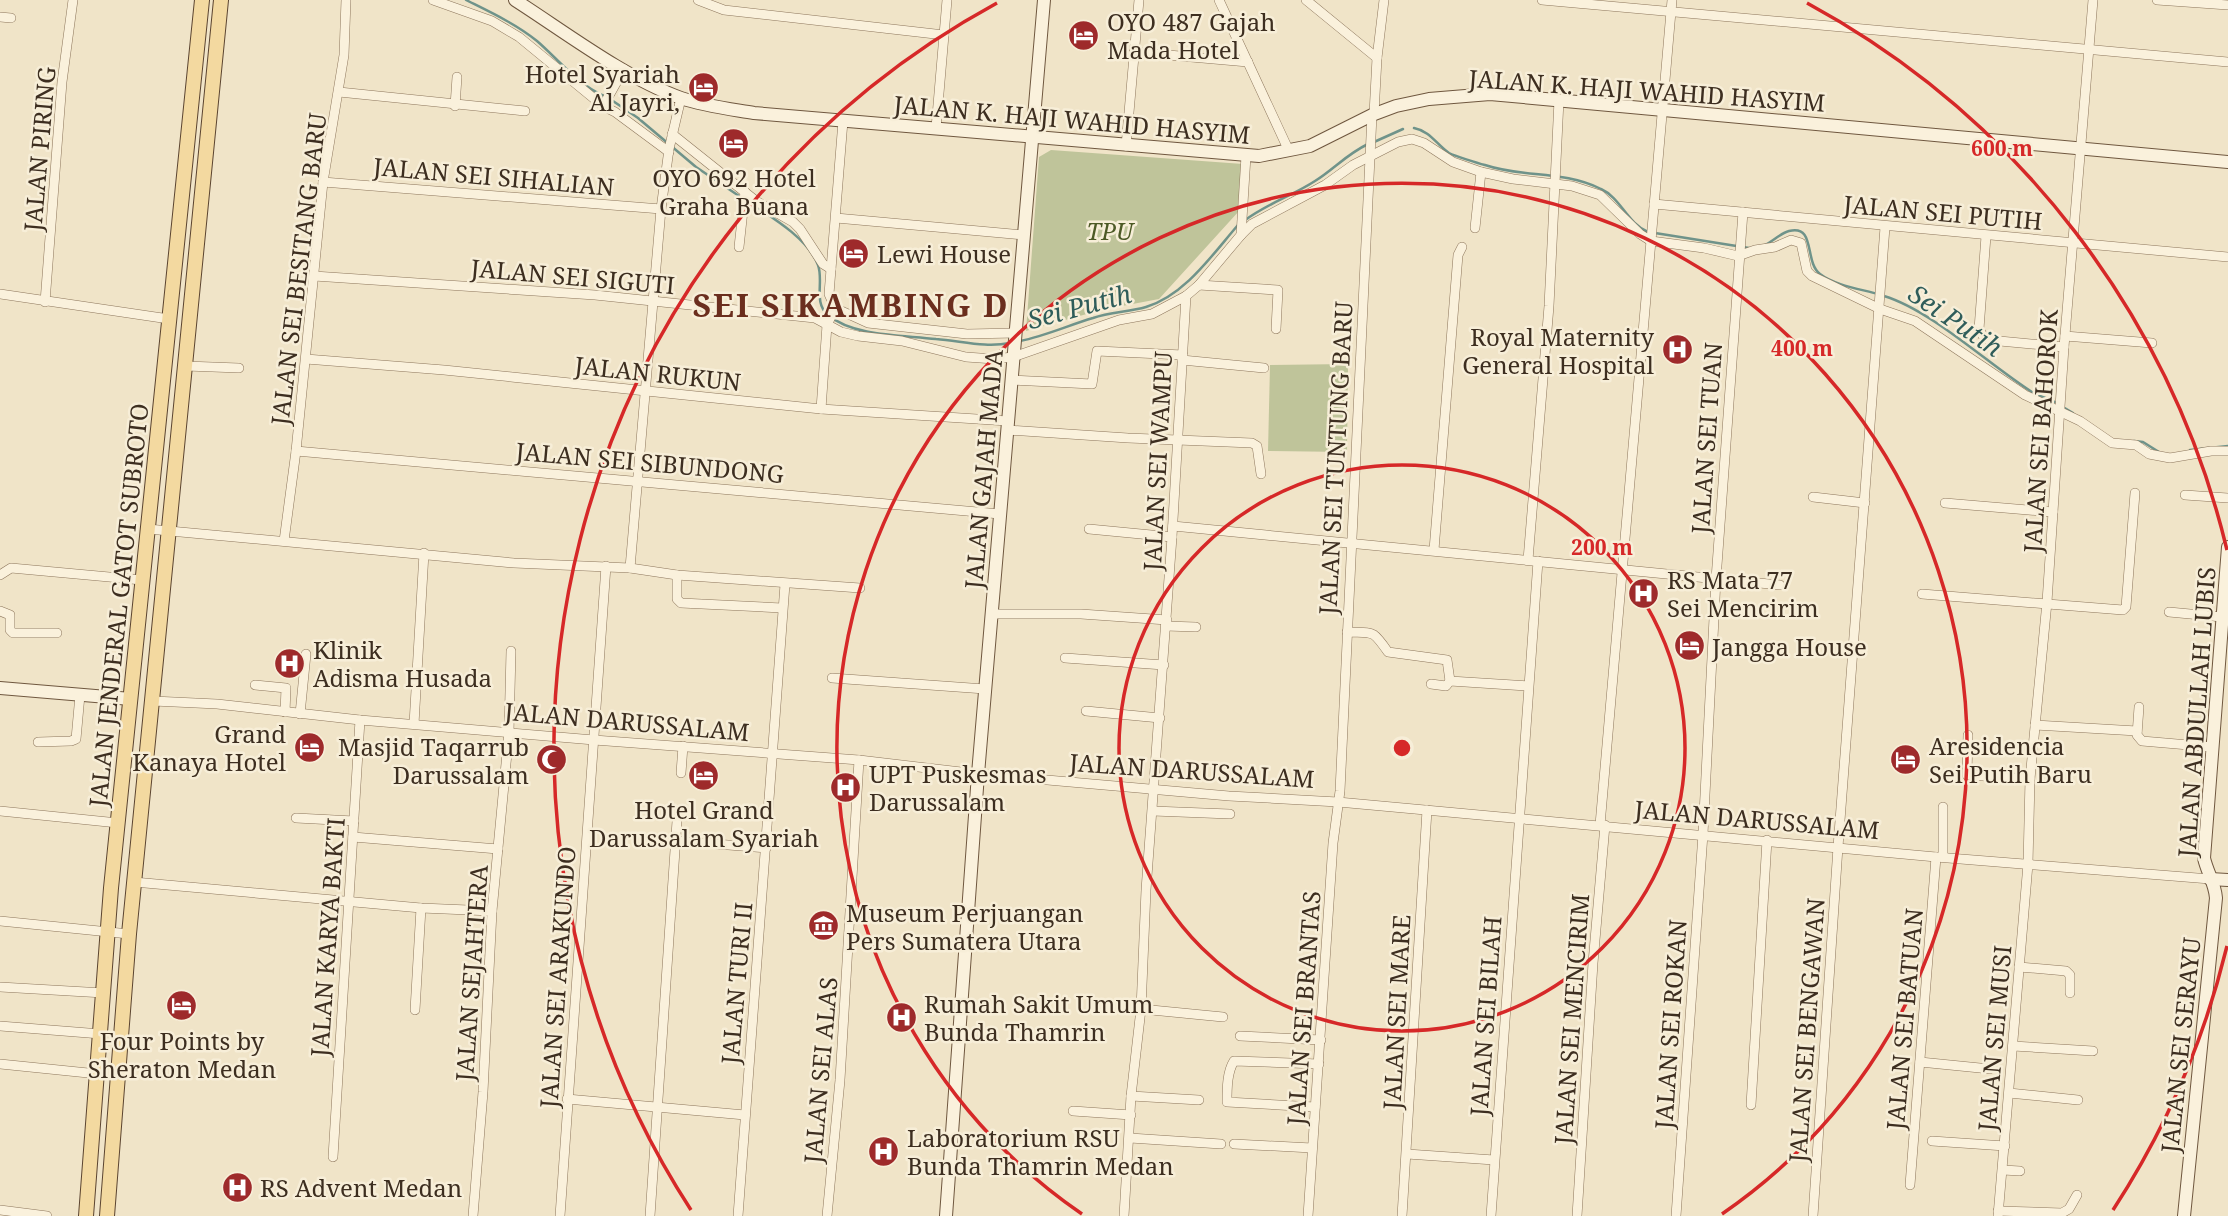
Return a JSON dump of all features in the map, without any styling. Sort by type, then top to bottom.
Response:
[{"type":"main road","name":"JALAN JENDERAL GATOT SUBROTO","points":[[86,1216],[118,823],[202,0]]},
{"type":"main road","name":"JALAN JENDERAL GATOT SUBROTO","points":[[107,1216],[129,934],[220,0]]},
{"type":"main road","points":[[169,319],[190,321]]},
{"type":"main road","points":[[131,699],[153,701]]},
{"type":"street","name":"JALAN PIRING","points":[[45,302],[62,82],[73,0]]},
{"type":"street","name":"JALAN SEI BESITANG BARU","points":[[284,541],[306,359],[323,181],[344,55],[346,0]]},
{"type":"street","points":[[433,0],[492,21],[519,37],[606,100],[615,112],[670,143],[745,197],[793,222],[823,264],[831,269]]},
{"type":"street","name":"JALAN K. HAJI WAHID HASYIM","points":[[515,0],[624,69],[681,98],[754,113],[1246,156],[1310,146],[1373,115],[1419,101],[1490,94],[2228,162]]},
{"type":"street","points":[[698,0],[724,10],[944,35]]},
{"type":"street","points":[[936,128],[947,0]]},
{"type":"street","name":"JALAN GAJAH MADA","points":[[946,1216],[978,775],[1044,0]]},
{"type":"street","points":[[1126,146],[1139,0]]},
{"type":"street","points":[[1219,0],[1289,151]]},
{"type":"street","points":[[1307,0],[1377,58]]},
{"type":"street","name":"JALAN SEI TUNTUNG BARU","points":[[1338,802],[1361,303],[1377,58],[1384,0]]},
{"type":"street","points":[[1542,0],[2228,62]]},
{"type":"street","name":"JALAN SEI MENCIRIM","points":[[1577,1216],[1622,569],[1672,0]]},
{"type":"street","name":"JALAN SEI BAHOROK","points":[[2028,864],[2029,779],[2047,602],[2064,346],[2093,0]]},
{"type":"street","points":[[2157,0],[2228,5]]},
{"type":"street","points":[[0,18],[11,18]]},
{"type":"street","points":[[1134,52],[1248,62]]},
{"type":"street","points":[[606,100],[624,69]]},
{"type":"street","points":[[455,106],[457,77]]},
{"type":"street","points":[[339,92],[455,106],[525,111]]},
{"type":"street","points":[[631,568],[661,209],[670,143],[681,98]]},
{"type":"street","name":"JALAN SEI BILAH","points":[[1491,1216],[1528,685],[1559,100]]},
{"type":"street","points":[[821,409],[843,121]]},
{"type":"street","points":[[830,316],[841,332],[902,341],[967,357],[1013,355],[1119,320],[1152,314],[1186,296],[1199,285],[1241,232],[1252,223],[1301,199],[1371,151],[1398,142],[1417,140],[1453,162],[1481,172],[1513,179],[1556,183],[1600,195],[1640,234],[1651,240],[1739,253],[1775,247],[1791,240],[1801,243],[1807,271],[1812,276],[1880,309],[1915,321],[2025,395],[2060,407],[2112,443],[2136,445],[2154,456],[2174,458],[2211,451],[2228,451]]},
{"type":"street","points":[[1241,232],[1246,156]]},
{"type":"street","points":[[1475,228],[1481,172]]},
{"type":"street","name":"JALAN SEI SIHALIAN","points":[[323,181],[661,209]]},
{"type":"street","points":[[739,247],[745,197]]},
{"type":"street","name":"JALAN SEI PUTIH","points":[[1654,204],[2228,257]]},
{"type":"street","name":"JALAN SEI TUAN","points":[[1703,834],[1716,579],[1742,212]]},
{"type":"street","points":[[836,218],[1024,235]]},
{"type":"street","name":"JALAN SEI BENGAWAN","points":[[1813,1216],[1885,227]]},
{"type":"street","points":[[1986,236],[1979,330],[1983,337],[1989,340],[2064,346]]},
{"type":"street","points":[[1434,550],[1458,255],[1462,247]]},
{"type":"street","name":"JALAN SEI SIGUTI","points":[[314,276],[655,301],[815,318],[830,316]]},
{"type":"street","points":[[1199,285],[1278,290],[1276,329]]},
{"type":"street","points":[[0,294],[169,319]]},
{"type":"street","name":"JALAN SEI WAMPU","points":[[1124,1216],[1131,1096],[1141,1009],[1186,296]]},
{"type":"street","points":[[830,316],[967,334],[1015,335]]},
{"type":"street","points":[[2065,336],[2152,343]]},
{"type":"street","points":[[1011,380],[1092,384],[1097,351],[1182,357],[1264,368]]},
{"type":"street","name":"JALAN RUKUN","points":[[306,359],[444,370],[821,409],[1176,440],[1255,444],[1261,474]]},
{"type":"street","points":[[186,366],[239,368]]},
{"type":"street","name":"JALAN SEI SIBUNDONG","points":[[296,451],[1000,514]]},
{"type":"street","points":[[1922,594],[2124,609],[2135,493]]},
{"type":"street","points":[[2185,495],[2228,498]]},
{"type":"street","points":[[1813,497],[1865,503]]},
{"type":"street","points":[[1945,503],[2053,512]]},
{"type":"street","points":[[1173,526],[1351,541],[1780,585]]},
{"type":"street","points":[[1089,528],[1172,537]]},
{"type":"street","points":[[148,529],[514,563],[606,566],[677,575],[860,588]]},
{"type":"street","name":"JALAN ABDULLAH LUBIS","points":[[2210,878],[2204,858],[2228,547]]},
{"type":"street","points":[[414,724],[424,553]]},
{"type":"street","name":"JALAN SEI ARAKUNDO","points":[[560,1216],[606,566]]},
{"type":"street","points":[[0,575],[11,568],[142,580]]},
{"type":"street","points":[[677,575],[677,599],[681,603],[782,608]]},
{"type":"street","name":"JALAN TURI II","points":[[738,1216],[785,584]]},
{"type":"street","points":[[0,611],[9,615],[13,634],[57,633]]},
{"type":"street","points":[[2169,612],[2222,617]]},
{"type":"street","points":[[992,614],[1081,614],[1196,627]]},
{"type":"street","points":[[1347,632],[1372,632],[1388,652],[1447,660],[1450,681],[1446,686],[1431,684]]},
{"type":"street","name":"JALAN SEJAHTERA","points":[[473,1216],[483,1092],[492,911],[509,732],[511,651]]},
{"type":"street","points":[[300,713],[306,654]]},
{"type":"street","points":[[1065,658],[1164,666]]},
{"type":"street","points":[[832,678],[985,689]]},
{"type":"street","points":[[1450,681],[1528,685]]},
{"type":"street","points":[[255,685],[286,688],[285,712]]},
{"type":"street","points":[[0,688],[131,699]]},
{"type":"street","points":[[38,742],[76,739],[80,695]]},
{"type":"street","name":"JALAN DARUSSALAM","points":[[153,701],[217,704],[360,720],[859,760],[978,775],[1338,802],[1939,857],[2228,880]]},
{"type":"street","points":[[2139,707],[2138,737],[2145,742],[2213,747]]},
{"type":"street","points":[[1086,711],[1160,718]]},
{"type":"street","name":"JALAN KARYA BAKTI","points":[[333,1157],[360,720]]},
{"type":"street","points":[[2035,726],[2137,731]]},
{"type":"street","points":[[1968,735],[1968,775],[2029,779]]},
{"type":"street","points":[[681,773],[683,746]]},
{"type":"street","name":"JALAN SEI ALAS","points":[[827,1216],[840,1080],[859,760]]},
{"type":"street","name":"JALAN SEI BRANTAS","points":[[1308,1216],[1338,802]]},
{"type":"street","name":"JALAN SEI BATUAN","points":[[1910,1185],[1943,807]]},
{"type":"street","name":"JALAN SEI MARE","points":[[1402,1216],[1427,810]]},
{"type":"street","points":[[0,811],[118,823]]},
{"type":"street","points":[[1153,811],[1230,814]]},
{"type":"street","points":[[296,818],[354,821]]},
{"type":"street","points":[[650,1216],[677,821]]},
{"type":"street","name":"JALAN SEI ROKAN","points":[[1676,1216],[1703,834]]},
{"type":"street","points":[[353,837],[499,849]]},
{"type":"street","points":[[1751,1105],[1767,840]]},
{"type":"street","points":[[676,841],[766,848]]},
{"type":"street","name":"JALAN SEI MUSI","points":[[1998,1214],[2028,864]]},
{"type":"street","name":"JALAN SEI SERAYU","points":[[2183,1216],[2216,898],[2210,878]]},
{"type":"street","points":[[134,882],[421,908],[492,911]]},
{"type":"street","points":[[415,1010],[421,908]]},
{"type":"street","points":[[0,921],[129,934]]},
{"type":"street","points":[[2019,967],[2066,971],[2070,975],[2070,993]]},
{"type":"street","points":[[0,987],[104,993]]},
{"type":"street","points":[[1141,1009],[1223,1017]]},
{"type":"street","points":[[0,1026],[101,1034]]},
{"type":"street","points":[[1240,1036],[1321,1040]]},
{"type":"street","points":[[2012,1046],[2093,1051]]},
{"type":"street","points":[[1315,1107],[1227,1102],[1227,1091],[1231,1064],[1234,1061],[1319,1064]]},
{"type":"street","points":[[1920,1062],[1990,1069]]},
{"type":"street","points":[[0,1064],[98,1074]]},
{"type":"street","points":[[2009,1093],[2078,1100]]},
{"type":"street","points":[[1131,1096],[1199,1100]]},
{"type":"street","points":[[567,1099],[745,1115]]},
{"type":"street","points":[[1073,1111],[1131,1115]]},
{"type":"street","points":[[1130,1138],[1221,1144]]},
{"type":"street","points":[[1932,1141],[2005,1146]]},
{"type":"street","points":[[1234,1144],[1312,1148]]},
{"type":"street","points":[[1407,1154],[1494,1160]]},
{"type":"street","points":[[2003,1170],[2020,1171]]},
{"type":"street","points":[[1998,1214],[2065,1212],[2077,1195]]},
{"type":"street","points":[[0,1210],[47,1216]]},
{"type":"green space","name":"TPU","points":[[1051,150],[1243,164],[1239,211],[1159,299],[1101,310],[1026,331],[1039,157]]},
{"type":"green space","points":[[1348,364],[1347,452],[1268,451],[1270,365]]},
{"type":"waterway","name":"Sei Putih","points":[[466,0],[529,35],[577,78],[604,96]]},
{"type":"waterway","name":"Sei Putih","points":[[610,99],[638,118],[696,167],[742,198]]},
{"type":"waterway","name":"Sei Putih","points":[[1414,128],[1429,135],[1449,153],[1466,159],[1514,172],[1572,179],[1601,189],[1614,198],[1635,223],[1648,232]]},
{"type":"waterway","name":"Sei Putih","points":[[1374,142],[1403,129]]},
{"type":"waterway","name":"Sei Putih","points":[[1244,221],[1315,181],[1368,144]]},
{"type":"waterway","name":"Sei Putih","points":[[747,201],[787,228],[813,255],[820,271],[821,304],[828,315],[839,322],[880,334],[982,344],[1010,343]]},
{"type":"waterway","name":"Sei Putih","points":[[1020,341],[1099,316],[1140,309],[1160,301],[1197,273],[1238,225]]},
{"type":"waterway","name":"Sei Putih","points":[[1765,245],[1786,232],[1797,230],[1806,238],[1812,261],[1820,274],[1840,284],[1878,294]]},
{"type":"waterway","name":"Sei Putih","points":[[1655,233],[1749,248]]},
{"type":"waterway","name":"Sei Putih","points":[[1884,296],[1922,314],[2035,394],[2073,413]]},
{"type":"waterway","name":"Sei Putih","points":[[2134,441],[2143,442],[2159,452]]},
{"type":"waterway","name":"Sei Putih","points":[[2190,450],[2228,446]]},
{"type":"place","name":"OYO 487 Gajah Mada Hotel","points":[[1084,35]]},
{"type":"place","name":"Hotel Syariah Al Jayri,","points":[[703,87]]},
{"type":"place","name":"OYO 692 Hotel Graha Buana","points":[[734,143]]},
{"type":"place","name":"Lewi House","points":[[854,253]]},
{"type":"place","name":"Royal Maternity General Hospital","points":[[1677,350]]},
{"type":"place","name":"RS Mata 77 Sei Mencirim","points":[[1644,593]]},
{"type":"place","name":"Jangga House","points":[[1689,646]]},
{"type":"place","name":"Klinik Adisma Husada","points":[[290,663]]},
{"type":"place","name":"Grand Kanaya Hotel","points":[[309,747]]},
{"type":"place","name":"Aresidencia Sei Putih Baru","points":[[1906,759]]},
{"type":"place","name":"Masjid Taqarrub Darussalam","points":[[552,760]]},
{"type":"place","name":"Hotel Grand Darussalam Syariah","points":[[704,775]]},
{"type":"place","name":"UPT Puskesmas Darussalam","points":[[846,787]]},
{"type":"place","name":"Museum Perjuangan Pers Sumatera Utara","points":[[823,926]]},
{"type":"place","name":"Four Points by Sheraton Medan","points":[[182,1006]]},
{"type":"place","name":"Rumah Sakit Umum Bunda Thamrin","points":[[901,1017]]},
{"type":"place","name":"Laboratorium RSU Bunda Thamrin Medan","points":[[884,1151]]},
{"type":"place","name":"RS Advent Medan","points":[[237,1187]]},
{"type":"district","name":"SEI SIKAMBING D","points":[[851,304]]}]
